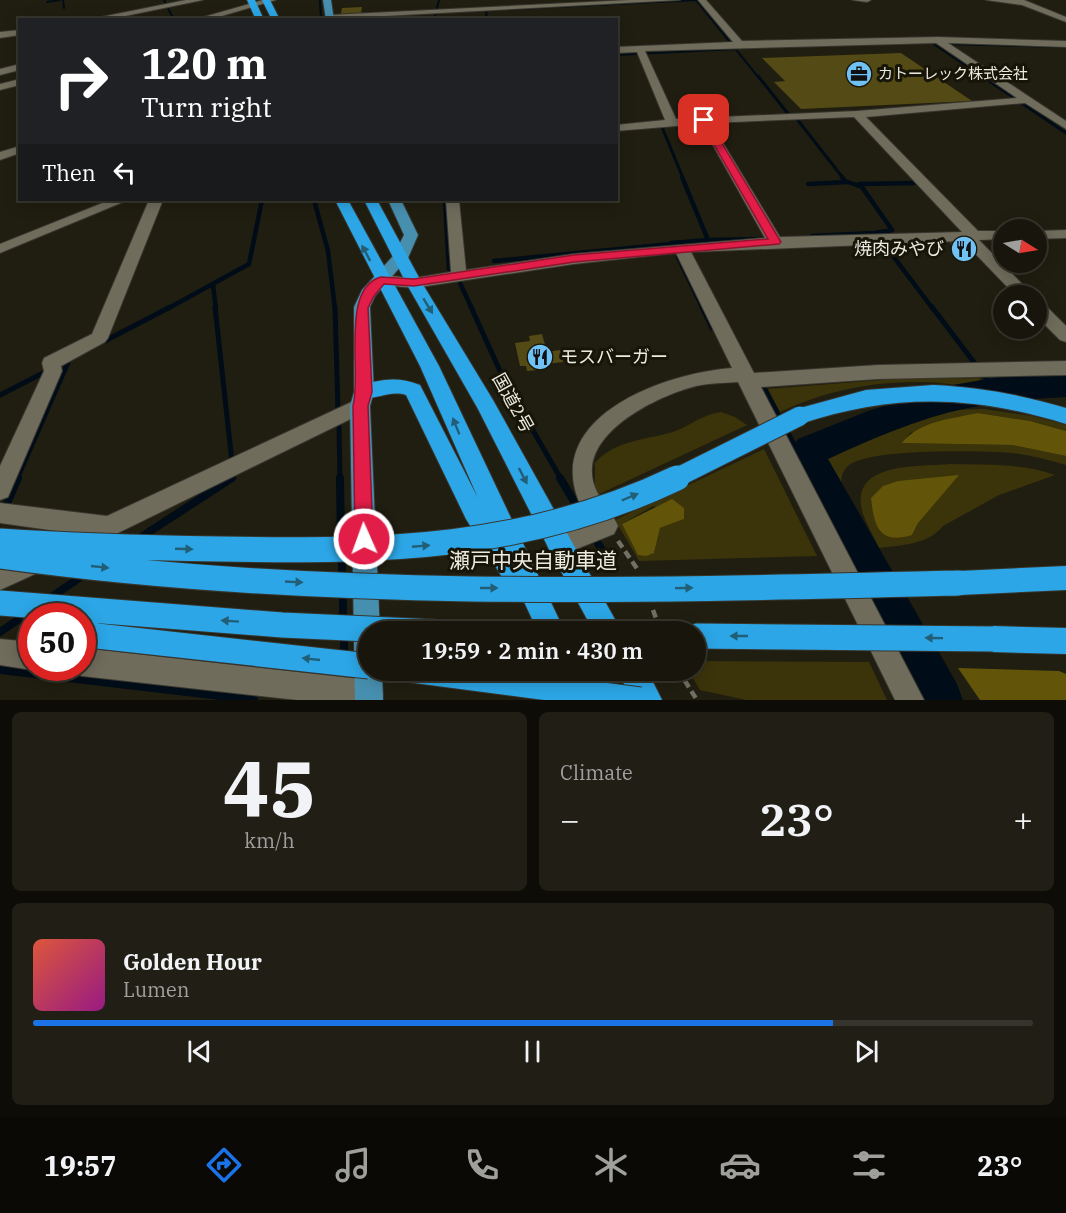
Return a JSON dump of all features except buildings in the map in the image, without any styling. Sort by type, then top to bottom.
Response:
[{"type":"highway","points":[[268,0],[275,18]]},
{"type":"highway","points":[[252,2],[259,18]]},
{"type":"highway","points":[[342,201],[381,280],[441,388],[546,621]]},
{"type":"highway","name":"国道2号","points":[[371,201],[414,283],[486,405],[559,545],[603,621]]},
{"type":"highway","points":[[362,399],[400,385],[413,390],[447,464],[498,553],[541,611]]},
{"type":"highway","points":[[0,541],[293,551],[449,543],[498,536],[583,516],[667,481],[800,416],[857,398],[903,392],[959,394],[1019,404],[1063,415]]},
{"type":"highway","name":"瀬戸中央自動車道","points":[[0,556],[163,573],[446,588],[689,588],[959,583],[1066,578]]},
{"type":"highway","points":[[0,603],[18,609]]},
{"type":"highway","points":[[0,603],[282,625],[358,628]]},
{"type":"highway","points":[[96,636],[358,665]]},
{"type":"highway","points":[[706,636],[1066,641]]},
{"type":"highway","points":[[496,681],[640,700]]},
{"type":"highway","points":[[576,681],[586,700]]},
{"type":"highway","points":[[637,681],[648,700]]},
{"type":"main road","points":[[327,0],[330,18]]},
{"type":"main road","points":[[355,694],[362,308],[368,294],[400,258],[411,235],[395,201]]},
{"type":"street","points":[[101,18],[199,0]]},
{"type":"street","points":[[203,18],[252,2],[268,0]]},
{"type":"street","points":[[436,14],[442,0]]},
{"type":"street","points":[[330,18],[676,0]]},
{"type":"street","points":[[702,0],[740,44]]},
{"type":"street","points":[[856,0],[867,0]]},
{"type":"street","points":[[990,0],[1020,1],[1066,20],[1062,32]]},
{"type":"street","points":[[0,35],[18,32]]},
{"type":"street","points":[[941,43],[1022,100],[1066,126]]},
{"type":"street","points":[[618,50],[740,44],[1066,44]]},
{"type":"street","points":[[641,53],[671,121]]},
{"type":"street","points":[[0,72],[18,68]]},
{"type":"street","points":[[0,87],[18,82]]},
{"type":"street","points":[[618,129],[671,121],[857,114],[1022,100]]},
{"type":"street","points":[[857,114],[1016,285]]},
{"type":"street","points":[[704,120],[774,240]]},
{"type":"street","points":[[0,156],[18,150]]},
{"type":"street","points":[[0,249],[118,201]]},
{"type":"street","points":[[0,490],[53,369],[51,363],[99,338],[156,201]]},
{"type":"street","points":[[452,201],[459,274]]},
{"type":"street","points":[[1047,235],[1066,234]]},
{"type":"street","points":[[381,280],[414,283],[459,274],[681,248],[774,240],[993,235]]},
{"type":"street","points":[[681,248],[910,700]]},
{"type":"street","points":[[1047,317],[1066,336]]},
{"type":"street","points":[[559,545],[606,526],[589,502],[582,471],[584,454],[602,428],[659,392],[695,379],[1066,368]]},
{"type":"street","points":[[0,578],[108,527],[362,399]]},
{"type":"street","points":[[3,513],[108,527]]},
{"type":"street","points":[[0,652],[18,654]]},
{"type":"street","points":[[96,664],[355,694]]},
{"type":"path","points":[[685,681],[697,700]]},
{"type":"shaded area","points":[[979,378],[986,386],[906,382],[851,388],[815,398],[780,412],[768,389],[894,379]]},
{"type":"shaded area","points":[[984,409],[1032,416],[1066,425],[1066,431],[1030,421],[978,413],[910,433],[903,443],[1012,445],[1066,456],[1066,465],[1026,455],[997,452],[898,453],[875,457],[857,461],[846,468],[843,473],[842,489],[847,512],[826,473],[822,459],[834,449],[951,410]]},
{"type":"shaded area","points":[[721,412],[747,425],[595,496],[595,463],[611,450],[629,442],[676,431],[706,416]]},
{"type":"shaded area","points":[[978,413],[1030,421],[1066,431],[1066,456],[1012,445],[902,443],[926,425]]},
{"type":"shaded area","points":[[764,449],[817,556],[639,561],[615,520]],"holes":[[[653,506],[684,519],[660,528],[654,553],[631,539],[622,524]]]},
{"type":"shaded area","points":[[951,464],[1004,465],[1030,468],[1055,475],[999,495],[943,526],[922,541],[879,548],[863,514],[861,497],[866,484],[875,476],[889,470]],"holes":[[[871,499],[918,523],[912,535]]]},
{"type":"shaded area","points":[[959,475],[918,523],[912,535],[892,537],[880,531],[874,517],[871,498],[883,486],[898,481]]},
{"type":"shaded area","points":[[672,499],[684,508],[684,519],[660,528],[654,553],[646,556],[638,555],[622,524]]},
{"type":"shaded area","points":[[706,661],[869,662],[887,700],[746,700],[700,690],[695,681],[706,681]]},
{"type":"shaded area","points":[[958,668],[1059,671],[1066,674],[1066,700],[980,700]]},
{"type":"waterway","points":[[47,2],[60,0]]},
{"type":"waterway","points":[[63,0],[64,8]]},
{"type":"waterway","points":[[164,0],[173,18]]},
{"type":"waterway","points":[[320,0],[321,18]]},
{"type":"waterway","points":[[434,18],[439,0]]},
{"type":"waterway","points":[[492,10],[696,0]]},
{"type":"waterway","points":[[696,0],[736,49]]},
{"type":"waterway","points":[[486,10],[487,18]]},
{"type":"waterway","points":[[927,43],[932,43],[984,78]]},
{"type":"waterway","points":[[945,44],[1066,47]]},
{"type":"waterway","points":[[618,55],[736,49]]},
{"type":"waterway","points":[[736,49],[759,78]]},
{"type":"waterway","points":[[758,76],[789,115]]},
{"type":"waterway","points":[[982,76],[1066,133]]},
{"type":"waterway","points":[[797,119],[843,178]]},
{"type":"waterway","points":[[662,127],[683,178]]},
{"type":"waterway","points":[[682,177],[708,240]]},
{"type":"waterway","points":[[842,177],[845,181],[862,187],[892,230],[875,233]]},
{"type":"waterway","points":[[808,184],[847,182]]},
{"type":"waterway","points":[[859,184],[914,183]]},
{"type":"waterway","points":[[167,309],[249,264],[262,201]]},
{"type":"waterway","points":[[314,201],[328,251],[335,309]]},
{"type":"waterway","points":[[445,201],[449,269]]},
{"type":"waterway","points":[[812,236],[875,233]]},
{"type":"waterway","points":[[708,240],[764,239]]},
{"type":"waterway","points":[[671,243],[708,240]]},
{"type":"waterway","points":[[494,261],[672,244]]},
{"type":"waterway","points":[[884,244],[933,309]]},
{"type":"waterway","points":[[678,257],[703,309]]},
{"type":"waterway","points":[[460,283],[472,309]]},
{"type":"waterway","points":[[213,285],[216,309]]},
{"type":"waterway","points":[[105,341],[170,307]]},
{"type":"waterway","points":[[215,307],[232,462]]},
{"type":"waterway","points":[[335,307],[338,412]]},
{"type":"waterway","points":[[471,307],[505,382],[561,479]]},
{"type":"waterway","points":[[702,307],[712,328]]},
{"type":"waterway","points":[[932,307],[995,390]]},
{"type":"waterway","points":[[17,479],[69,360]]},
{"type":"waterway","points":[[0,395],[47,371]]},
{"type":"waterway","points":[[938,700],[807,457],[811,450],[833,440],[928,405],[1002,389],[1066,384]]},
{"type":"waterway","points":[[765,390],[797,450],[807,457]]},
{"type":"waterway","points":[[339,426],[340,479]]},
{"type":"waterway","points":[[229,479],[234,476],[233,473]]},
{"type":"waterway","points":[[0,519],[18,478]]},
{"type":"waterway","points":[[138,539],[232,478]]},
{"type":"waterway","points":[[340,478],[341,542]]},
{"type":"waterway","points":[[560,478],[578,508]]},
{"type":"waterway","points":[[593,535],[609,562]]},
{"type":"waterway","points":[[342,557],[342,578]]},
{"type":"waterway","points":[[50,598],[85,574]]},
{"type":"waterway","points":[[343,593],[343,623]]},
{"type":"waterway","points":[[0,632],[18,620]]},
{"type":"waterway","points":[[344,635],[344,656]]},
{"type":"waterway","points":[[0,670],[254,700]]},
{"type":"place","name":"カトーレック株式会社","points":[[859,74]]},
{"type":"place","name":"焼肉みやび","points":[[964,249]]},
{"type":"place","name":"モスバーガー","points":[[540,357]]},
{"type":"route","points":[[364,539],[360,406],[364,392],[362,308],[368,294],[381,280],[414,283],[459,274],[574,259],[681,248],[775,242],[704,120]]}]
